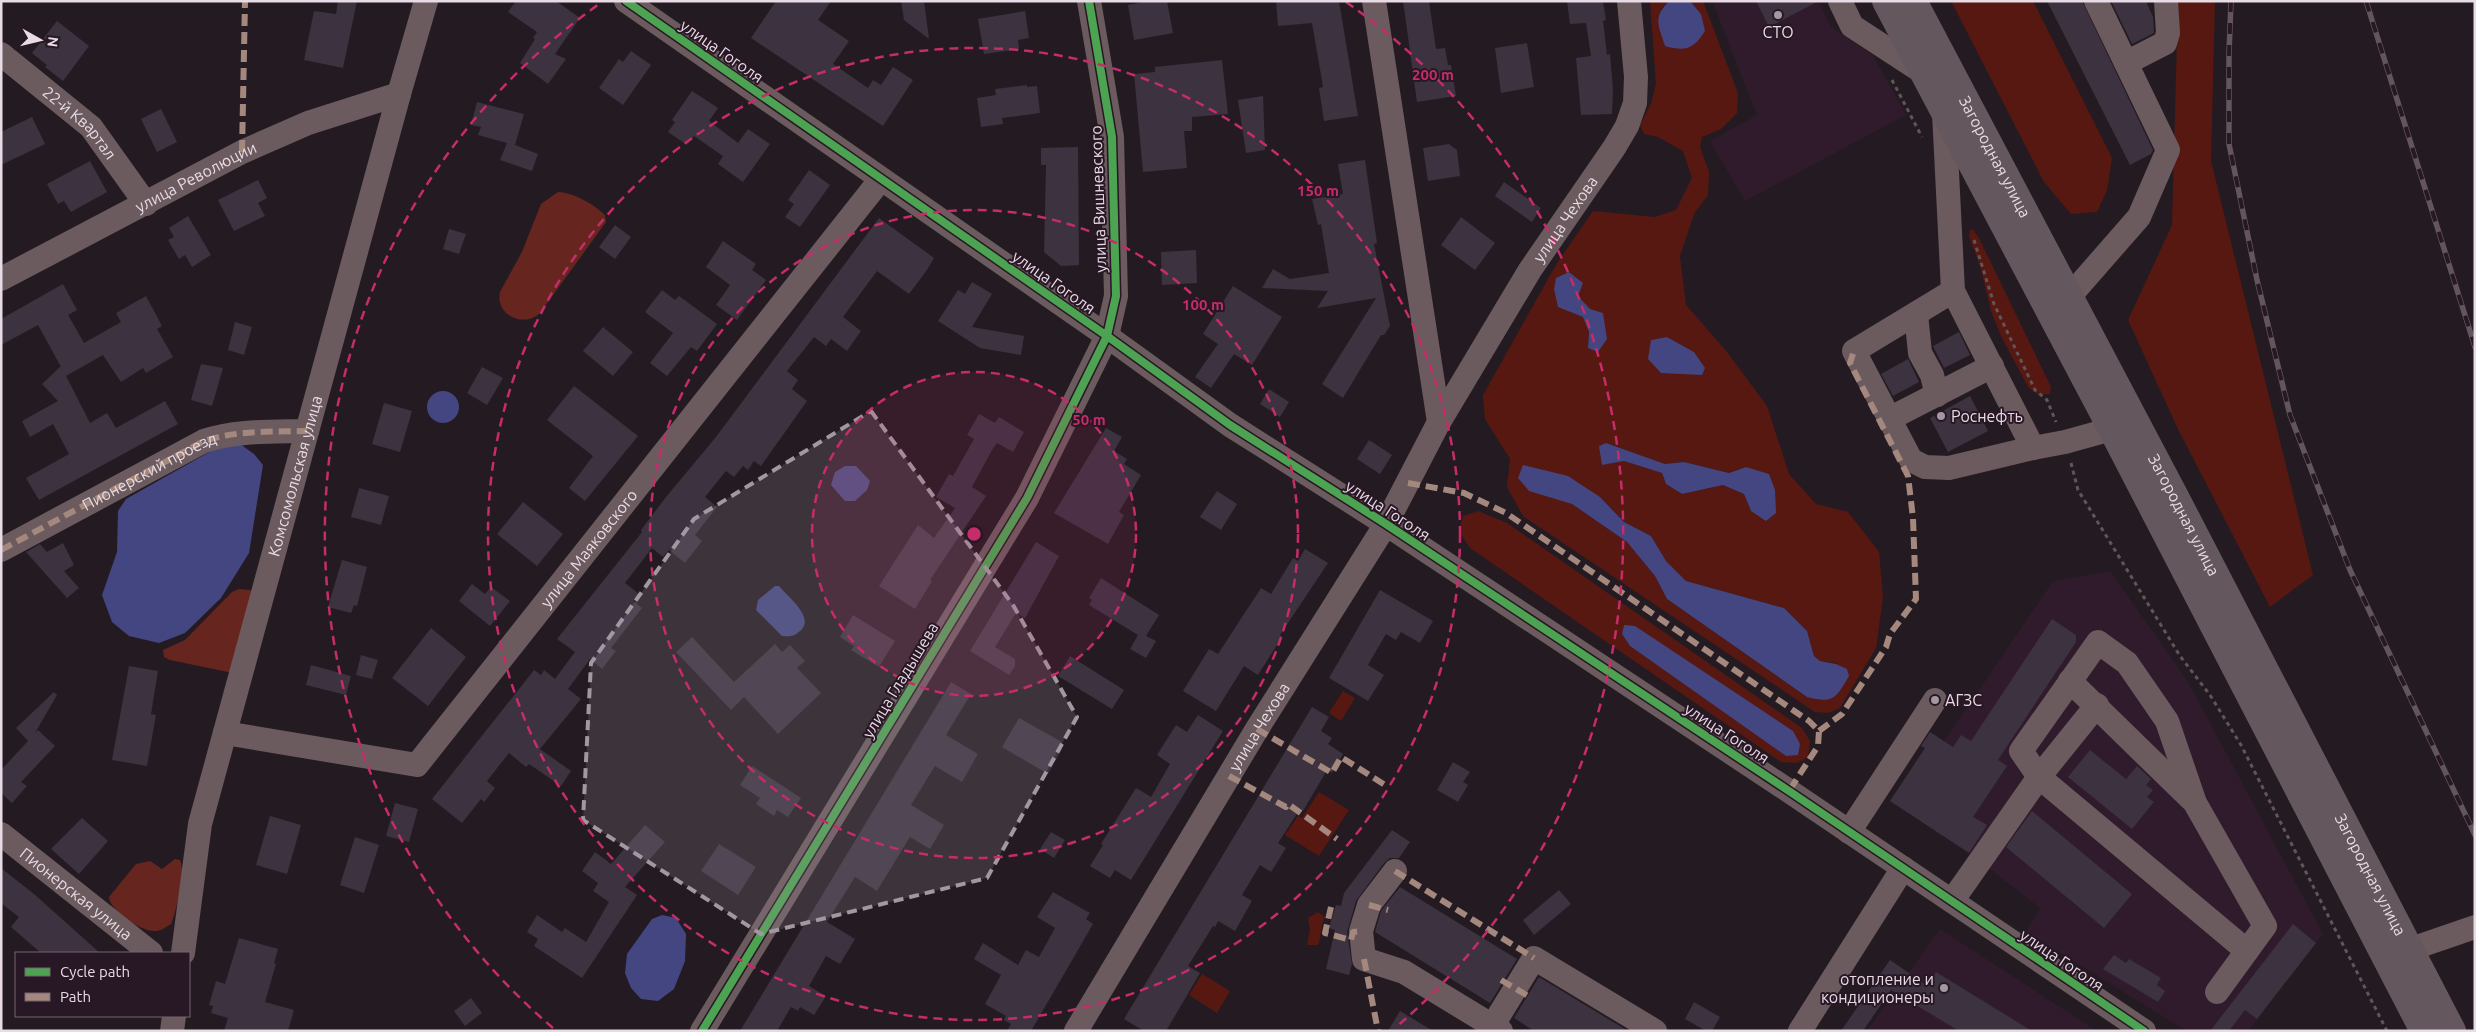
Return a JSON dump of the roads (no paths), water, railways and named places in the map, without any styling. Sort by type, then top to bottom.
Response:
[{"type":"highway","name":"Загородная улица","points":[[1886,1],[2112,429],[2424,1031]]},
{"type":"highway","name":"Загородная улица","points":[[1913,1],[2411,949],[2452,1031]]},
{"type":"street","name":"Комсомольская улица","points":[[183,952],[200,824],[426,1]]},
{"type":"street","name":"улица Гоголя","points":[[626,1],[1107,336],[1230,426],[1386,524],[2144,1031]]},
{"type":"street","name":"улица Вишневского","points":[[1089,1],[1112,137],[1116,296],[1107,336]]},
{"type":"street","points":[[1374,1],[1439,422]]},
{"type":"street","name":"улица Чехова","points":[[1076,1031],[1257,729],[1386,524],[1439,422],[1530,270],[1614,148],[1627,126],[1635,102],[1636,77],[1630,1]]},
{"type":"street","points":[[1840,1],[1852,26],[1924,73]]},
{"type":"street","points":[[2069,296],[2139,217],[2168,150],[2096,1]]},
{"type":"street","points":[[2126,63],[2165,43],[2168,33],[2166,1]]},
{"type":"street","name":"22-й Квартал","points":[[1,54],[91,127],[146,204]]},
{"type":"street","name":"улица Революции","points":[[1,279],[242,152],[308,123],[399,94]]},
{"type":"street","points":[[1944,113],[1953,291],[2034,448]]},
{"type":"street","name":"улица Маяковского","points":[[225,733],[416,765],[882,178]]},
{"type":"street","points":[[1953,291],[1854,351],[1911,460],[1925,467],[1949,468],[2065,442],[2112,429]]},
{"type":"street","points":[[1916,314],[1920,353],[1932,375],[1937,394]]},
{"type":"street","name":"улица Гладышева","points":[[702,1031],[1027,498],[1107,336]]},
{"type":"street","points":[[1890,419],[1992,366]]},
{"type":"street","name":"Пионерский проезд","points":[[1,550],[204,441],[222,435],[243,432],[307,431]]},
{"type":"street","points":[[2217,992],[2247,951],[2264,926],[2195,803],[2167,721],[2127,663],[2098,642],[2021,751],[2039,777],[2247,951]]},
{"type":"street","points":[[2070,681],[2195,803]]},
{"type":"street","points":[[1849,832],[1935,700]]},
{"type":"street","points":[[1952,901],[2039,777],[2097,706]]},
{"type":"street","name":"Пионерская улица","points":[[1,834],[150,952]]},
{"type":"street","points":[[1800,1031],[1903,868]]},
{"type":"street","points":[[1395,871],[1369,905],[1361,931],[1364,959],[1404,972],[1497,1028],[1534,958],[1655,1031]]},
{"type":"street","points":[[2411,949],[2475,927]]},
{"type":"street","points":[[172,1031],[174,1017]]},
{"type":"water","points":[[1669,1],[1690,1],[1701,14],[1705,31],[1697,42],[1688,48],[1678,49],[1665,46],[1658,22],[1660,12]]},
{"type":"water","points":[[1569,272],[1583,283],[1578,296],[1590,309],[1603,313],[1607,339],[1598,352],[1588,348],[1589,332],[1583,317],[1558,307],[1554,289],[1556,278]]},
{"type":"water","points":[[1667,337],[1694,352],[1705,368],[1702,375],[1661,373],[1648,359],[1651,340]]},
{"type":"water","points":[[443,391],[449,392],[454,396],[458,401],[458,413],[454,418],[449,422],[443,423],[437,422],[432,418],[428,413],[427,407],[428,401],[432,396],[437,392]]},
{"type":"water","points":[[1606,443],[1665,464],[1684,462],[1729,473],[1746,467],[1769,474],[1775,490],[1776,513],[1766,521],[1751,511],[1744,494],[1723,485],[1682,494],[1666,484],[1662,473],[1624,461],[1602,465],[1599,446]]},
{"type":"water","points":[[240,444],[254,454],[263,465],[249,553],[221,598],[185,633],[159,643],[129,636],[112,622],[102,595],[117,552],[118,511],[126,499],[220,446]]},
{"type":"water","points":[[1523,465],[1568,476],[1600,497],[1624,522],[1651,536],[1666,561],[1686,581],[1784,608],[1807,631],[1814,656],[1820,661],[1836,664],[1847,669],[1849,676],[1841,690],[1829,699],[1823,700],[1807,697],[1667,599],[1655,576],[1627,542],[1572,504],[1529,491],[1518,478]]},
{"type":"water","points":[[845,466],[856,466],[870,481],[867,490],[855,501],[845,501],[831,485],[835,472]]},
{"type":"water","points":[[775,586],[779,586],[803,614],[804,626],[792,636],[782,636],[756,610],[758,600]]},
{"type":"water","points":[[1624,625],[1635,626],[1793,731],[1800,744],[1798,755],[1786,756],[1630,646],[1622,634]]},
{"type":"water","points":[[662,915],[676,918],[686,934],[685,961],[674,989],[658,1001],[641,999],[631,988],[625,973],[627,954],[652,919]]},
{"type":"railway","points":[[2231,1],[2229,144],[2257,280],[2290,415],[2350,570],[2475,835]]},
{"type":"railway","points":[[2366,1],[2475,347]]},
{"type":"place","name":"СТО","points":[[1778,15]]},
{"type":"place","name":"Роснефть","points":[[1941,416]]},
{"type":"place","name":"АГЗС","points":[[1935,700]]},
{"type":"place","name":"отопление и кондиционеры","points":[[1944,988]]}]
